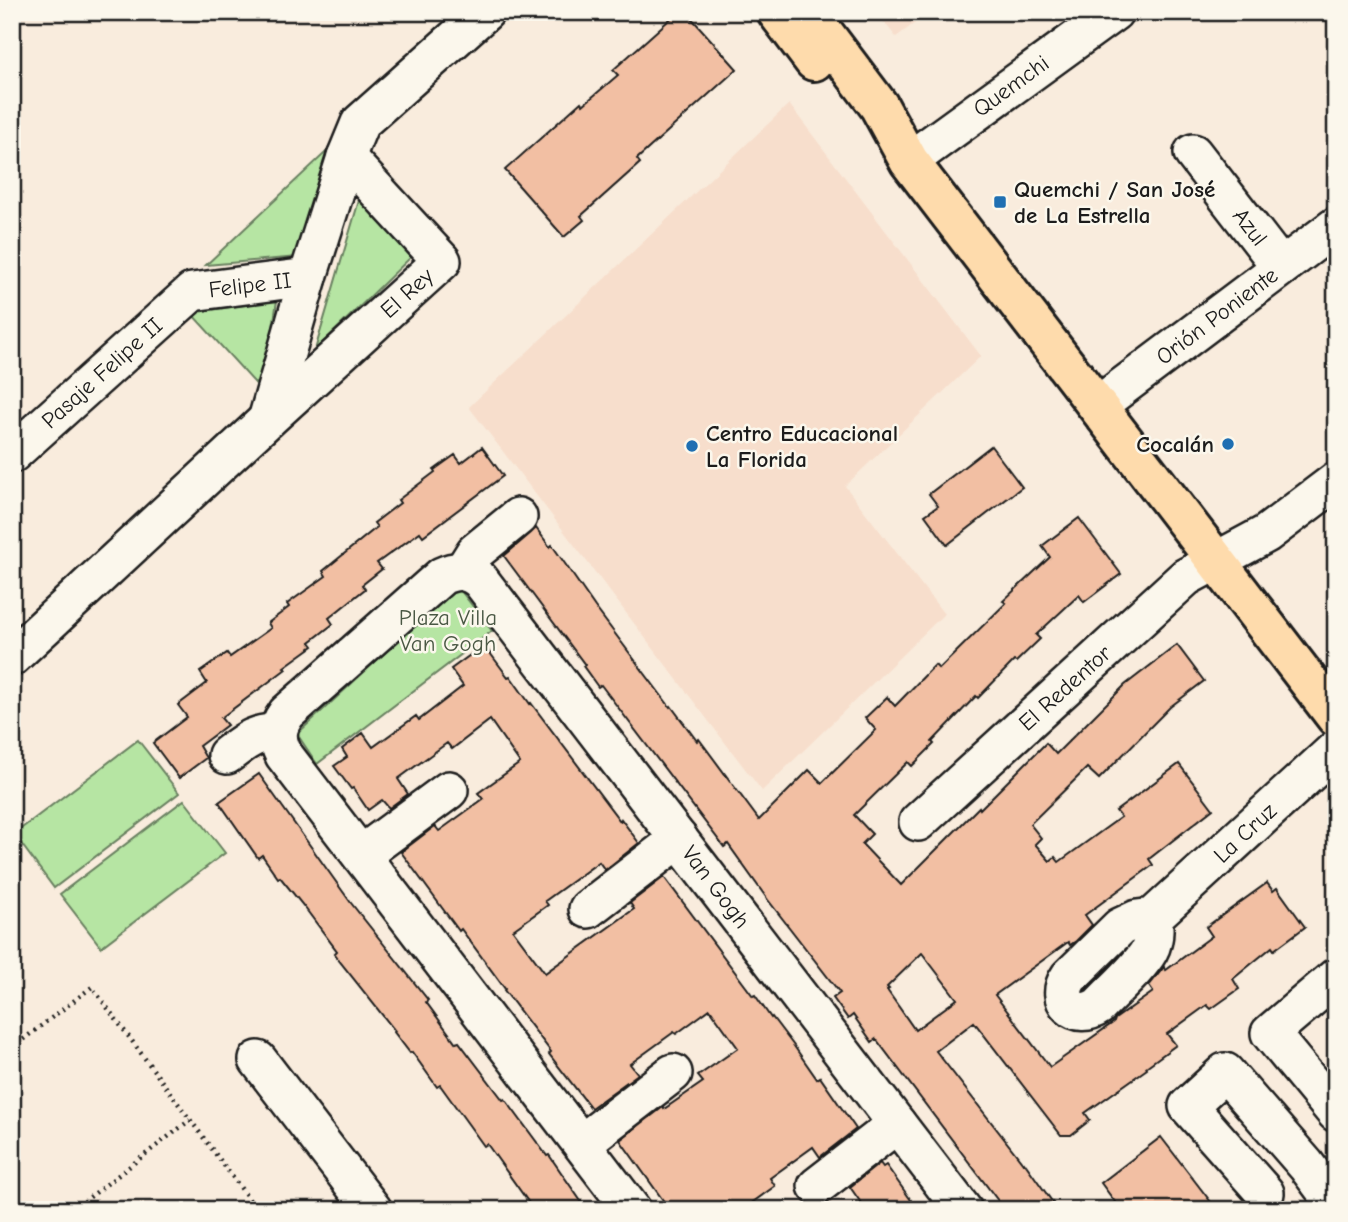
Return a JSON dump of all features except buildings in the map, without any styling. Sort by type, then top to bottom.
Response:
[{"type":"main road","points":[[777,12],[862,124],[909,161]]},
{"type":"main road","points":[[808,12],[879,106],[909,161],[1336,717]]},
{"type":"street","points":[[267,420],[308,277],[346,157],[360,123],[485,12]]},
{"type":"street","name":"Quemchi","points":[[909,161],[1114,12]]},
{"type":"street","name":"Azul","points":[[1193,153],[1281,267]]},
{"type":"street","name":"El Rey","points":[[12,657],[442,261],[346,157]]},
{"type":"street","name":"Orión Poniente","points":[[1097,406],[1336,226]]},
{"type":"street","name":"Felipe II","points":[[192,292],[308,277]]},
{"type":"street","name":"Pasaje Felipe II","points":[[12,454],[192,292]]},
{"type":"street","name":"El Redentor","points":[[918,822],[1186,577],[1266,534],[1336,481]]},
{"type":"street","points":[[518,517],[475,552],[463,571],[452,571],[442,576],[287,713],[277,734],[284,755],[632,1210]]},
{"type":"street","name":"Van Gogh","points":[[463,571],[480,580],[963,1210]]},
{"type":"street","points":[[227,755],[252,737],[277,734]]},
{"type":"street","name":"La Cruz","points":[[1153,918],[1336,749]]},
{"type":"street","points":[[361,855],[449,790]]},
{"type":"street","points":[[588,909],[679,839]]},
{"type":"street","points":[[1336,977],[1270,1033],[1336,1114]]},
{"type":"street","points":[[257,1060],[373,1210]]},
{"type":"street","points":[[1265,1193],[1188,1106],[1225,1072],[1306,1165],[1336,1205]]},
{"type":"street","points":[[582,1143],[673,1073]]},
{"type":"street","points":[[817,1186],[897,1124]]},
{"type":"path","points":[[12,1048],[92,987],[257,1210]]},
{"type":"path","points":[[73,1210],[190,1120]]},
{"type":"shaded area","points":[[876,12],[930,12],[896,37]]},
{"type":"shaded area","name":"Centro Educacional La Florida","points":[[789,104],[981,356],[845,486],[944,614],[762,791],[469,407]]},
{"type":"green space","points":[[341,138],[310,256],[206,265]]},
{"type":"green space","points":[[360,197],[411,257],[315,350]]},
{"type":"green space","points":[[277,300],[264,393],[191,313]]},
{"type":"green space","name":"Plaza Villa Van Gogh","points":[[457,586],[492,631],[317,764],[297,734]]},
{"type":"green space","points":[[138,740],[179,793],[54,888],[14,834]]},
{"type":"green space","points":[[184,800],[225,853],[101,947],[60,894]]},
{"type":"place","name":"Quemchi / San José de La Estrella","points":[[1000,202]]},
{"type":"place","name":"Cocalán","points":[[1228,444]]},
{"type":"place","name":"Centro Educacional La Florida","points":[[692,446]]}]
